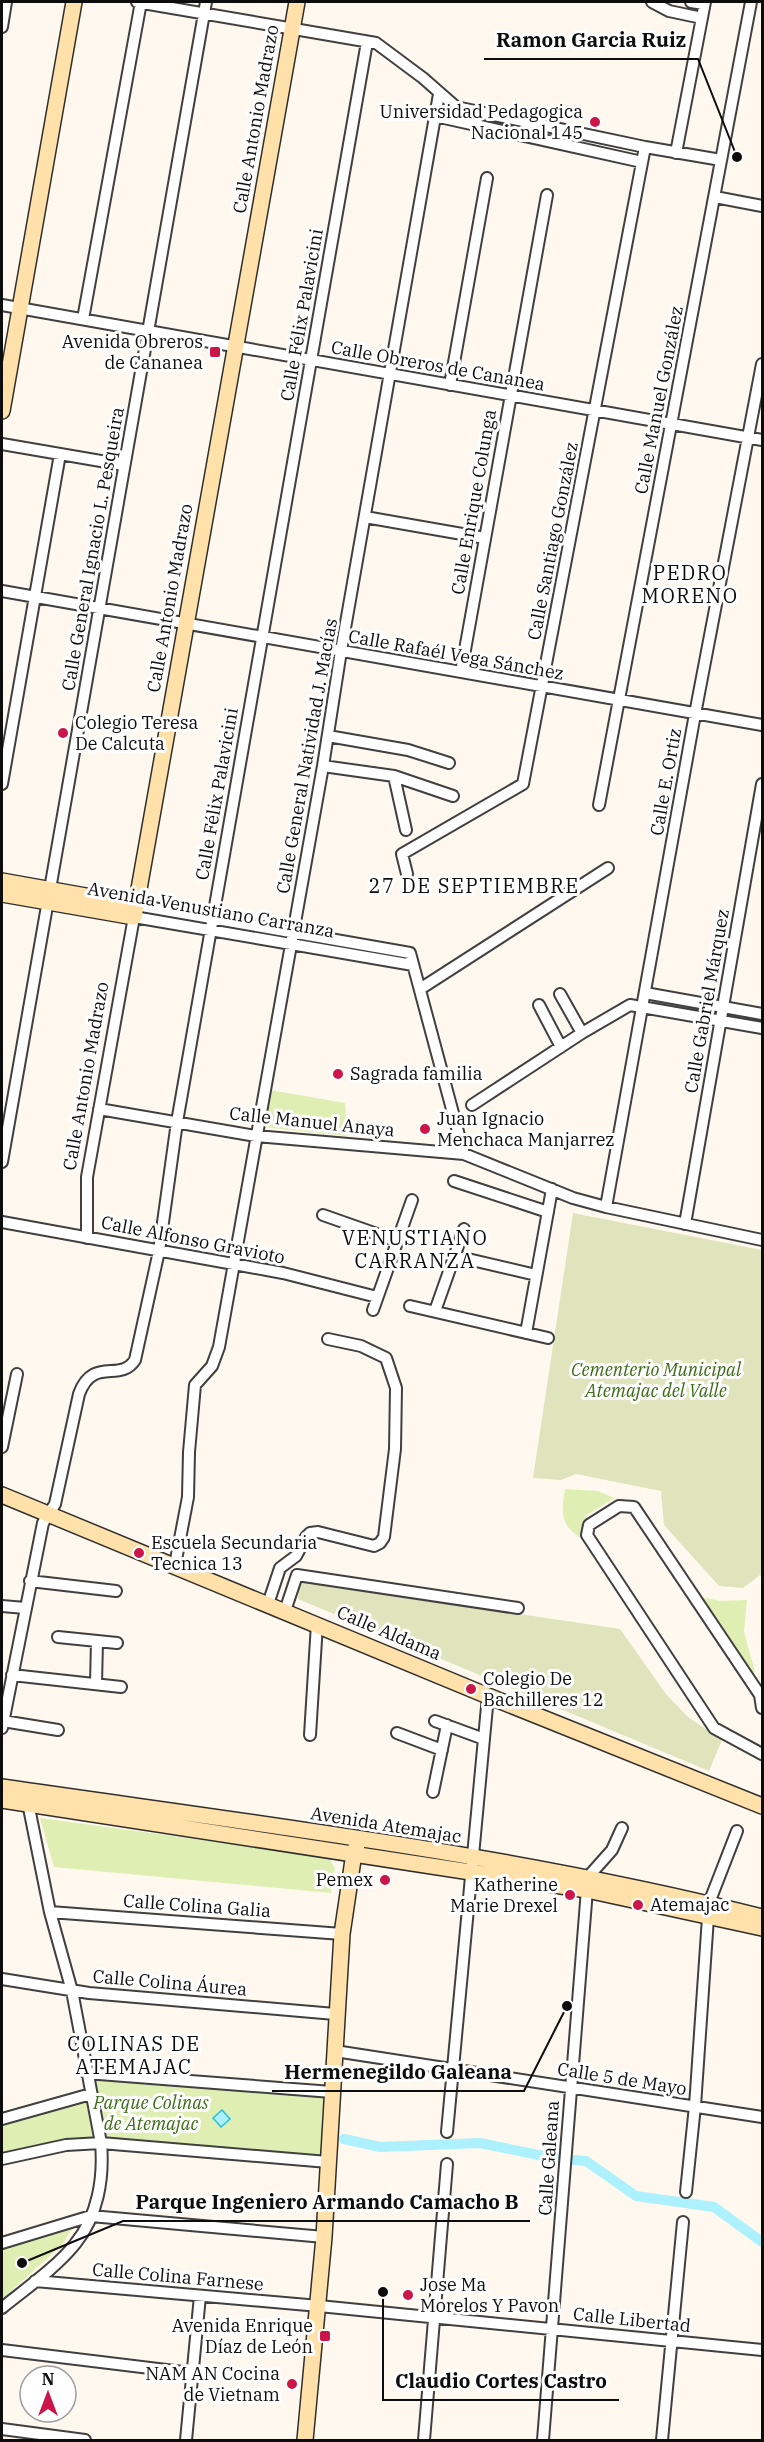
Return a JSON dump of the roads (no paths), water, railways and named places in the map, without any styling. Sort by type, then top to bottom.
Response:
[{"type":"street","points":[[2,27],[6,2]]},
{"type":"street","points":[[2,411],[74,2]]},
{"type":"street","points":[[83,319],[139,2],[367,42],[386,49],[456,107],[645,147],[721,160]]},
{"type":"street","name":"Calle General Ignacio L. Pesqueira","points":[[2,1162],[206,2]]},
{"type":"street","name":"Calle Antonio Madrazo","points":[[87,1238],[87,1177],[297,2]]},
{"type":"street","points":[[652,2],[669,11],[702,18]]},
{"type":"street","points":[[676,153],[705,3],[691,2]]},
{"type":"street","name":"Calle Manuel González","points":[[599,805],[751,2]]},
{"type":"street","name":"Calle Félix Palavicini","points":[[49,1513],[55,1504],[84,1382],[93,1374],[131,1366],[135,1360],[159,1251],[177,1122],[212,918],[367,42]]},
{"type":"street","name":"Calle General Natividad J. Macías","points":[[175,1565],[188,1497],[195,1384],[212,1366],[219,1347],[323,766],[341,651],[439,94]]},
{"type":"street","points":[[435,116],[642,162]]},
{"type":"street","name":"Calle Santiago González","points":[[407,874],[402,854],[523,784],[645,147]]},
{"type":"street","points":[[450,384],[487,178]]},
{"type":"street","name":"Calle Enrique Colunga","points":[[461,672],[547,195]]},
{"type":"street","points":[[715,197],[762,206]]},
{"type":"street","name":"Calle Obreros de Cananea","points":[[2,305],[762,440]]},
{"type":"street","name":"Calle E. Ortiz","points":[[606,1207],[695,714],[762,364]]},
{"type":"street","points":[[2,444],[124,465]]},
{"type":"street","points":[[2,784],[60,454]]},
{"type":"street","points":[[365,517],[485,538]]},
{"type":"street","name":"Calle Rafaél Vega Sánchez","points":[[2,591],[762,725]]},
{"type":"street","points":[[328,736],[408,750],[449,763]]},
{"type":"street","points":[[323,766],[394,776],[453,796]]},
{"type":"street","points":[[394,776],[406,830]]},
{"type":"street","name":"Calle Gabriel Márquez","points":[[685,1224],[762,784]]},
{"type":"street","points":[[420,990],[608,868]]},
{"type":"street","name":"Avenida Venustiano Carranza","points":[[2,881],[49,896]]},
{"type":"street","name":"Avenida Venustiano Carranza","points":[[2,894],[49,896],[135,911],[210,930],[413,965],[410,953],[212,918],[135,911]]},
{"type":"street","points":[[413,965],[464,1154]]},
{"type":"street","points":[[645,993],[762,1014]]},
{"type":"street","points":[[560,994],[582,1033]]},
{"type":"street","points":[[539,1005],[561,1047]]},
{"type":"street","points":[[472,1105],[582,1033],[630,1005],[762,1028]]},
{"type":"street","name":"Calle Manuel Anaya","points":[[99,1109],[256,1136],[464,1154],[552,1189],[606,1207],[762,1239]]},
{"type":"street","points":[[454,1181],[548,1212]]},
{"type":"street","points":[[526,1333],[552,1189]]},
{"type":"street","points":[[373,1310],[412,1200]]},
{"type":"street","points":[[322,1215],[397,1241]]},
{"type":"street","name":"Calle Alfonso Gravioto","points":[[2,1222],[234,1264],[377,1298]]},
{"type":"street","points":[[435,1311],[464,1230]]},
{"type":"street","points":[[455,1256],[536,1275]]},
{"type":"street","points":[[410,1306],[548,1338]]},
{"type":"street","points":[[268,1604],[280,1568],[296,1556],[310,1533],[318,1532],[374,1546],[384,1537],[395,1449],[396,1388],[386,1358],[362,1346],[328,1339]]},
{"type":"street","points":[[2,1447],[17,1374]]},
{"type":"street","name":"Calle Aldama","points":[[2,1495],[488,1696],[762,1806]]},
{"type":"street","points":[[762,1708],[760,1695],[634,1507],[619,1506],[589,1525],[587,1535],[714,1728],[762,1754]]},
{"type":"street","points":[[49,1513],[43,1523],[30,1581],[2,1724],[58,1730]]},
{"type":"street","points":[[285,1611],[297,1575],[518,1608]]},
{"type":"street","points":[[30,1581],[116,1591]]},
{"type":"street","points":[[2,1606],[25,1608]]},
{"type":"street","points":[[310,1735],[317,1624]]},
{"type":"street","points":[[58,1637],[117,1643]]},
{"type":"street","points":[[96,1684],[97,1641]]},
{"type":"street","points":[[12,1675],[122,1687]]},
{"type":"street","points":[[447,2132],[488,1696]]},
{"type":"street","points":[[435,1721],[484,1739]]},
{"type":"street","points":[[433,1792],[447,1725]]},
{"type":"street","points":[[398,1733],[442,1750]]},
{"type":"street","name":"Avenida Atemajac","points":[[2,1787],[27,1798]]},
{"type":"street","points":[[2,2308],[75,2244],[91,2216],[102,2181],[103,2164],[72,1991],[50,1912],[27,1798]]},
{"type":"street","name":"Avenida Atemajac","points":[[2,1800],[27,1798],[356,1846],[587,1884],[708,1910],[762,1917]]},
{"type":"street","points":[[587,1884],[612,1850],[622,1828]]},
{"type":"street","points":[[686,2192],[695,2106],[708,1910],[737,1832]]},
{"type":"street","points":[[305,2440],[319,2306],[342,1934],[356,1846]]},
{"type":"street","name":"Calle Galeana","points":[[543,2440],[587,1884]]},
{"type":"street","name":"Avenida Atemajac","points":[[708,1910],[762,1928]]},
{"type":"street","name":"Calle Colina Galia","points":[[50,1912],[342,1934]]},
{"type":"street","name":"Calle Colina Áurea","points":[[2,1979],[72,1991],[336,2014]]},
{"type":"street","name":"Calle 5 de Mayo","points":[[334,2051],[762,2116]]},
{"type":"street","points":[[86,2073],[332,2092]]},
{"type":"street","points":[[2,2119],[91,2094]]},
{"type":"street","points":[[2,2159],[66,2145],[101,2143],[328,2162]]},
{"type":"street","points":[[424,2440],[436,2318],[447,2164]]},
{"type":"street","points":[[2,2242],[91,2216],[324,2237]]},
{"type":"street","points":[[662,2440],[683,2222]]},
{"type":"street","name":"Calle Colina Farnese","points":[[35,2281],[319,2306]]},
{"type":"street","points":[[186,2440],[200,2295]]},
{"type":"street","name":"Calle Libertad","points":[[319,2306],[762,2350]]},
{"type":"street","points":[[2,2350],[191,2373]]},
{"type":"street","points":[[2,2429],[85,2440]]},
{"type":"water","points":[[222,2110],[230,2119],[221,2127],[213,2118]]},
{"type":"waterway","points":[[344,2139],[380,2147],[480,2143],[558,2159]]},
{"type":"waterway","points":[[574,2160],[586,2161],[636,2196],[714,2207],[762,2242]]},
{"type":"place","name":"Universidad Pedagogica Nacional 145","points":[[595,122]]},
{"type":"place","name":"Ramon Garcia Ruiz","points":[[737,157]]},
{"type":"place","name":"Avenida Obreros de Cananea","points":[[215,352]]},
{"type":"place","name":"Colegio Teresa De Calcuta","points":[[63,733]]},
{"type":"place","name":"Sagrada familia","points":[[338,1074]]},
{"type":"place","name":"Juan Ignacio Menchaca Manjarrez","points":[[425,1129]]},
{"type":"place","name":"Escuela Secundaria Tecnica 13","points":[[139,1553]]},
{"type":"place","name":"Colegio De Bachilleres 12","points":[[471,1689]]},
{"type":"place","name":"Pemex","points":[[385,1880]]},
{"type":"place","name":"Katherine Marie Drexel","points":[[570,1895]]},
{"type":"place","name":"Atemajac","points":[[638,1905]]},
{"type":"place","name":"Hermenegildo Galeana","points":[[567,2006]]},
{"type":"place","name":"Parque Ingeniero Armando Camacho B","points":[[22,2263]]},
{"type":"place","name":"Claudio Cortes Castro","points":[[383,2292]]},
{"type":"place","name":"Jose Ma Morelos Y Pavon","points":[[408,2295]]},
{"type":"place","name":"Avenida Enrique Díaz de León","points":[[325,2336]]},
{"type":"place","name":"NAM AN Cocina de Vietnam","points":[[292,2384]]},
{"type":"district","name":"PEDRO MORENO","points":[[690,584]]},
{"type":"district","name":"27 DE SEPTIEMBRE","points":[[474,886]]},
{"type":"district","name":"VENUSTIANO CARRANZA","points":[[415,1250]]},
{"type":"district","name":"COLINAS DE ATEMAJAC","points":[[134,2056]]},
{"type":"park label","name":"Cementerio Municipal Atemajac del Valle","points":[[656,1380]]},
{"type":"park label","name":"Parque Colinas de Atemajac","points":[[151,2113]]}]
